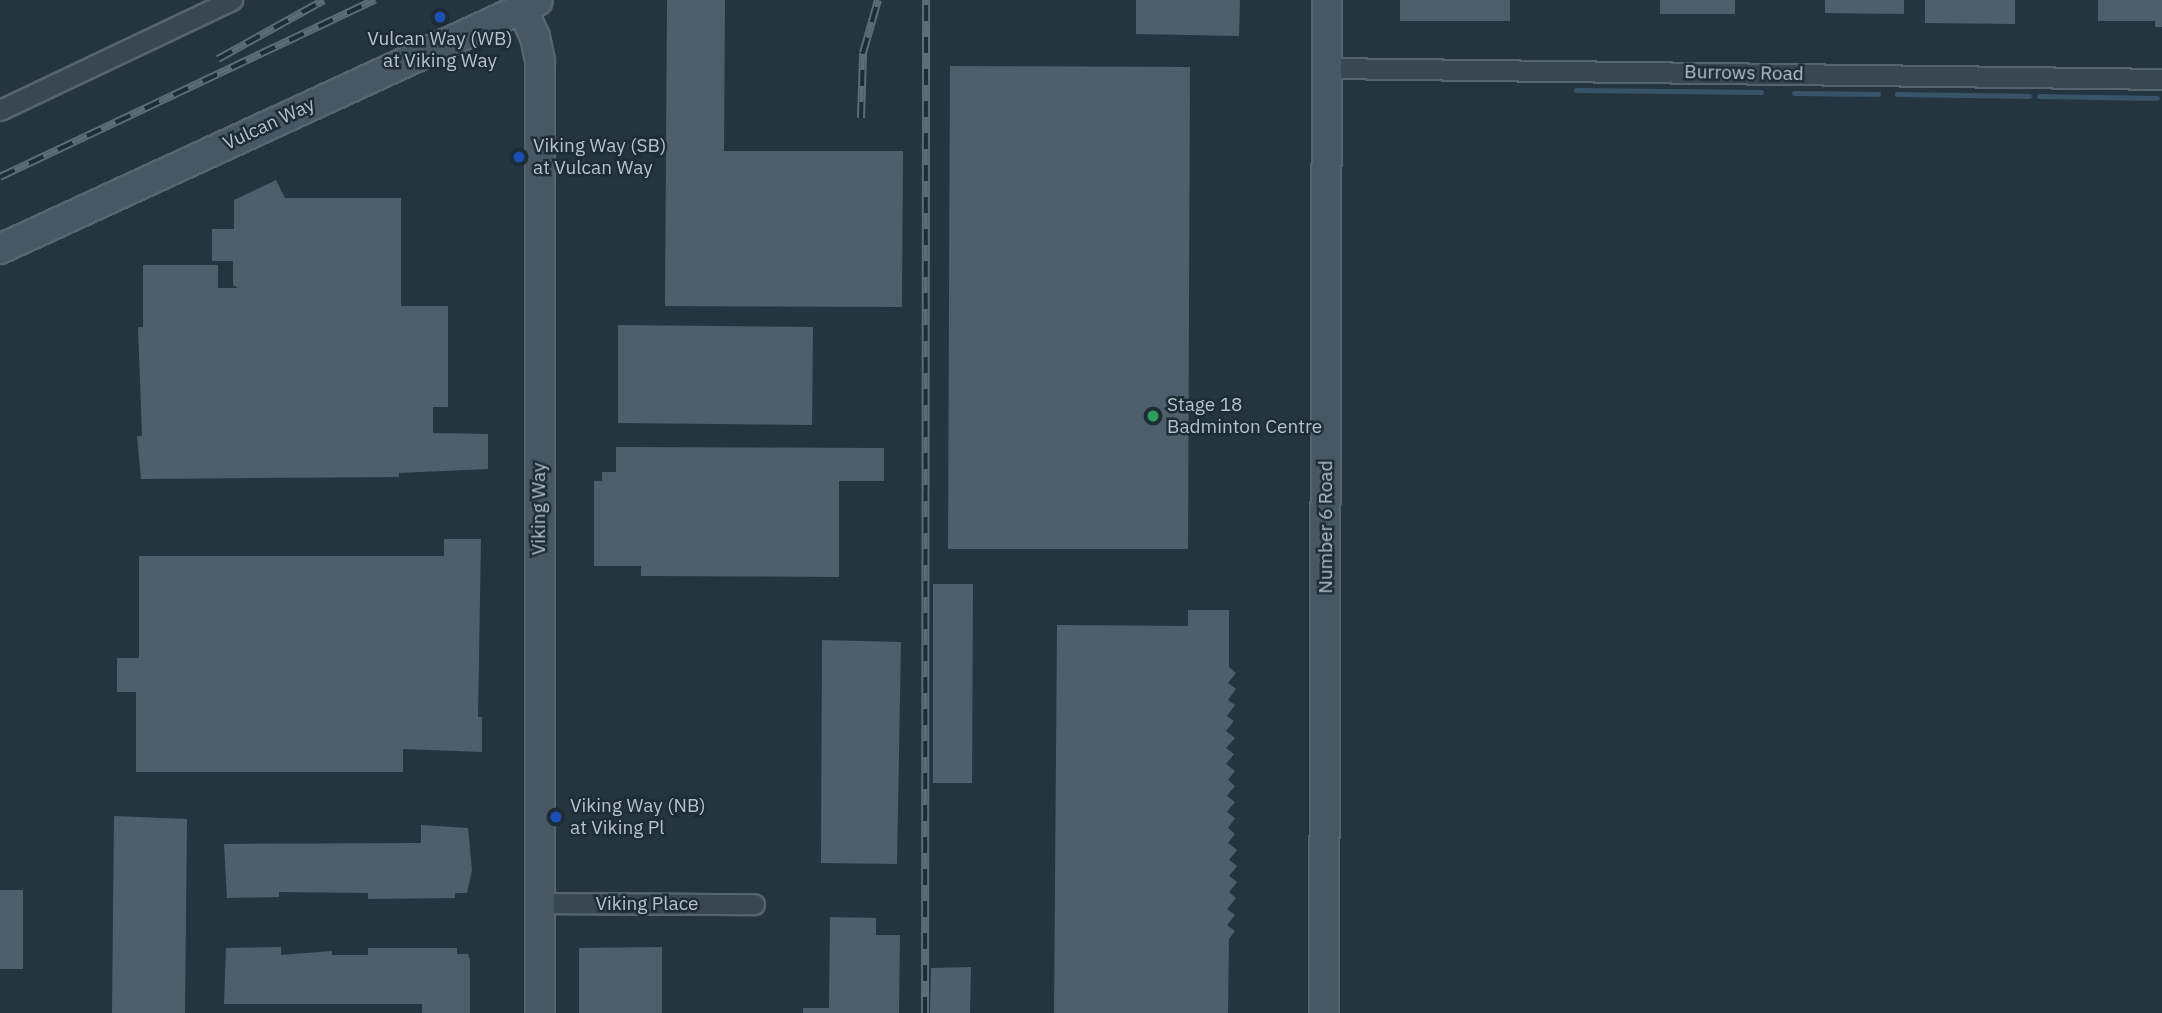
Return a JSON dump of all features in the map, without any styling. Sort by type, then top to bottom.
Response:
[{"type":"street","points":[[0,110],[232,0]]},
{"type":"street","name":"Number 6 Road","points":[[1324,1013],[1327,0]]},
{"type":"street","name":"Vulcan Way","points":[[0,249],[531,4]]},
{"type":"street","name":"Viking Way","points":[[531,4],[540,61],[540,1013]]},
{"type":"street","name":"Burrows Road","points":[[1327,68],[2162,79]]},
{"type":"street","name":"Viking Place","points":[[540,903],[754,904]]},
{"type":"building","points":[[667,0],[725,0],[724,151],[903,151],[902,307],[665,306]]},
{"type":"building","points":[[1136,0],[1240,0],[1239,36],[1136,34]]},
{"type":"building","points":[[1400,0],[1510,0],[1510,21],[1400,21]]},
{"type":"building","points":[[1660,0],[1735,0],[1735,14],[1660,14]]},
{"type":"building","points":[[1825,0],[1904,0],[1904,14],[1825,13]]},
{"type":"building","points":[[1925,0],[2015,0],[2015,24],[1925,23]]},
{"type":"building","points":[[2098,0],[2162,0],[2162,27],[2155,27],[2155,21],[2098,21]]},
{"type":"building","points":[[950,66],[1190,67],[1188,549],[948,549]]},
{"type":"building","points":[[276,180],[285,198],[401,198],[401,306],[448,306],[448,407],[433,407],[433,433],[488,434],[488,469],[399,473],[399,477],[141,479],[137,436],[142,436],[138,327],[143,327],[143,265],[218,265],[218,288],[238,288],[233,285],[233,261],[212,261],[212,229],[234,229],[234,200]]},
{"type":"building","points":[[618,325],[813,327],[812,425],[618,423]]},
{"type":"building","points":[[616,447],[884,448],[884,481],[839,481],[839,577],[641,576],[641,566],[594,566],[594,481],[602,481],[602,472],[616,472]]},
{"type":"building","points":[[444,539],[481,539],[478,717],[482,717],[482,752],[403,749],[403,772],[136,772],[136,692],[117,692],[117,658],[139,658],[139,556],[444,556]]},
{"type":"building","points":[[933,584],[973,584],[972,783],[933,783]]},
{"type":"building","points":[[1188,610],[1229,610],[1229,667],[1236,673],[1228,683],[1236,689],[1228,700],[1235,705],[1227,716],[1234,721],[1226,731],[1235,738],[1226,748],[1234,754],[1226,764],[1235,771],[1228,780],[1235,786],[1227,796],[1235,802],[1227,812],[1235,818],[1228,828],[1235,834],[1228,843],[1237,850],[1229,860],[1237,866],[1229,876],[1237,882],[1229,892],[1236,898],[1227,909],[1235,915],[1227,925],[1235,931],[1229,939],[1228,1013],[1054,1013],[1057,625],[1188,626]]},
{"type":"building","points":[[822,640],[901,642],[897,864],[821,863]]},
{"type":"building","points":[[114,816],[187,819],[185,1013],[112,1013]]},
{"type":"building","points":[[421,825],[468,828],[472,870],[467,893],[455,893],[455,898],[368,899],[368,893],[279,892],[279,897],[227,898],[224,844],[421,843]]},
{"type":"building","points":[[0,890],[23,890],[23,969],[0,969]]},
{"type":"building","points":[[830,917],[876,918],[876,935],[900,935],[899,1013],[803,1013],[803,1008],[829,1008]]},
{"type":"building","points":[[281,947],[281,955],[332,951],[332,955],[368,955],[368,948],[457,948],[457,954],[468,954],[470,960],[470,1013],[422,1013],[422,1004],[224,1004],[226,948]]},
{"type":"building","points":[[662,947],[662,1013],[579,1013],[579,948]]},
{"type":"building","points":[[971,967],[970,1013],[930,1013],[931,968]]},
{"type":"waterway","points":[[1576,90],[1761,92]]},
{"type":"waterway","points":[[1794,93],[1878,94]]},
{"type":"waterway","points":[[1897,94],[2029,96]]},
{"type":"waterway","points":[[2039,96],[2157,98]]},
{"type":"railway","points":[[218,59],[324,0]]},
{"type":"railway","points":[[0,177],[375,0]]},
{"type":"railway","points":[[861,118],[863,53],[878,0]]},
{"type":"railway","points":[[925,1013],[926,0]]},
{"type":"place","name":"Vulcan Way (WB) at Viking Way","points":[[440,17]]},
{"type":"place","name":"Viking Way (SB) at Vulcan Way","points":[[519,157]]},
{"type":"place","name":"Stage 18 Badminton Centre","points":[[1153,416]]},
{"type":"place","name":"Viking Way (NB) at Viking Pl","points":[[556,817]]}]
